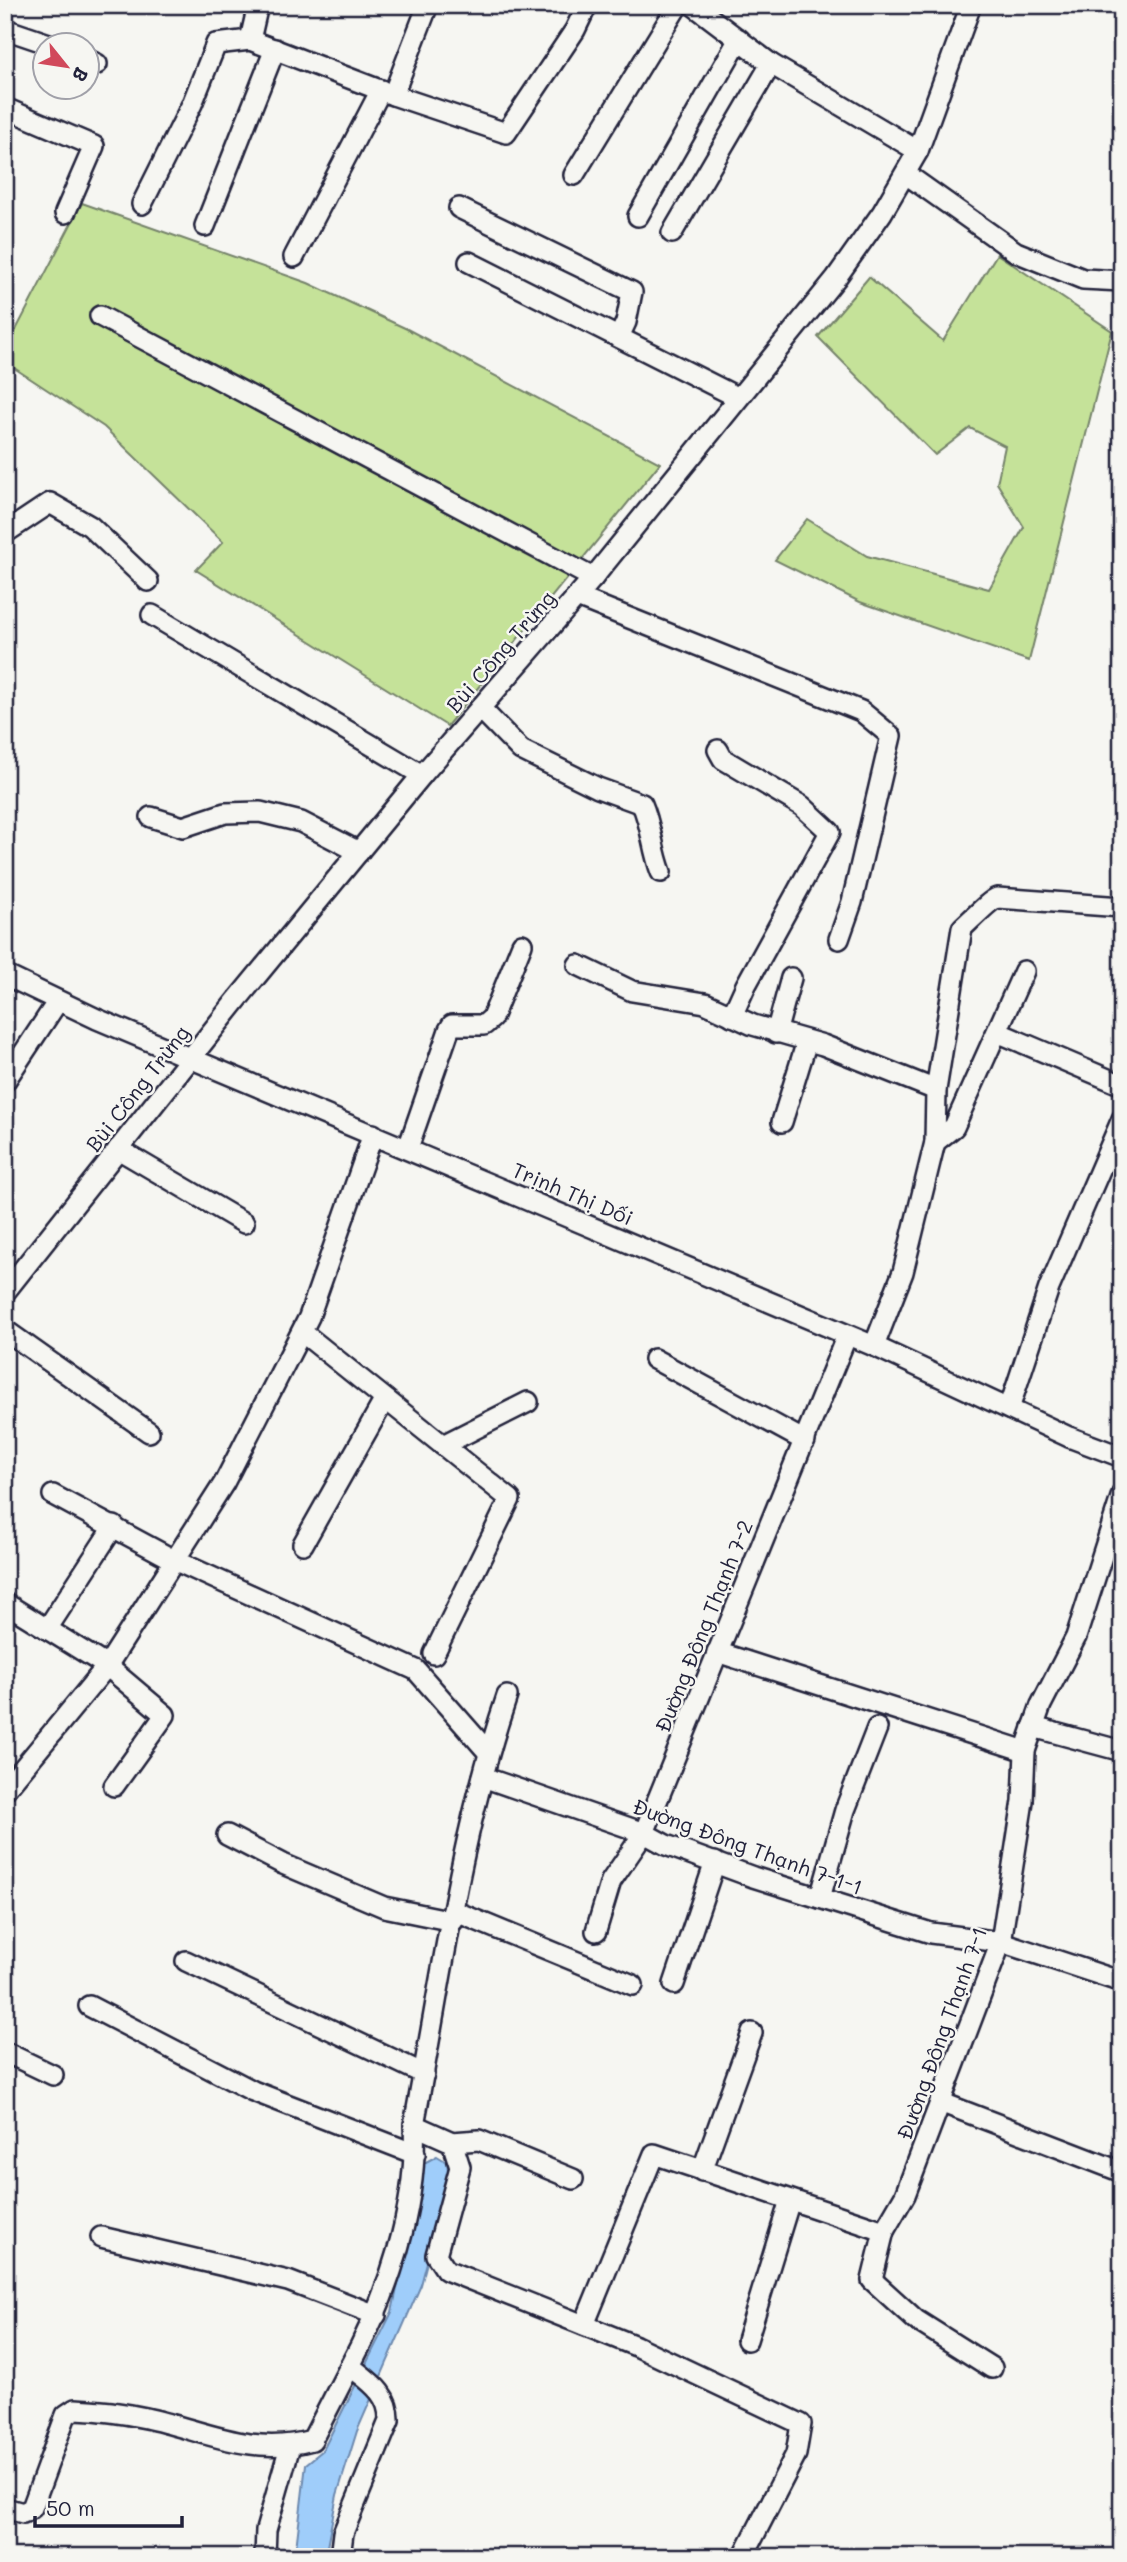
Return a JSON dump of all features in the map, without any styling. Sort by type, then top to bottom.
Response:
[{"type":"street","points":[[250,40],[258,5]]},
{"type":"street","points":[[294,257],[387,93],[428,5]]},
{"type":"street","points":[[142,204],[192,104],[216,44],[250,40],[387,93],[506,134],[575,30],[587,5]]},
{"type":"street","points":[[574,175],[678,5]]},
{"type":"street","points":[[693,5],[771,64],[918,151]]},
{"type":"street","name":"Bùi Công Trừng","points":[[5,1292],[190,1058],[422,775],[593,578],[836,278],[906,174],[918,151],[971,5]]},
{"type":"street","points":[[5,29],[32,38]]},
{"type":"street","points":[[638,216],[739,39]]},
{"type":"street","points":[[205,226],[275,49]]},
{"type":"street","points":[[672,233],[771,64]]},
{"type":"street","points":[[5,108],[93,146],[65,213]]},
{"type":"street","points":[[906,174],[1016,252],[1083,279],[1122,281]]},
{"type":"street","points":[[459,208],[632,292],[626,321],[619,337]]},
{"type":"street","points":[[469,262],[737,397]]},
{"type":"street","points":[[100,316],[593,578]]},
{"type":"street","points":[[5,533],[51,503],[90,526],[148,581]]},
{"type":"street","points":[[576,597],[861,711],[891,736],[852,902],[839,939]]},
{"type":"street","points":[[152,615],[422,775]]},
{"type":"street","points":[[480,708],[522,750],[598,788],[642,804],[651,824],[652,848],[661,872]]},
{"type":"street","points":[[718,750],[723,758],[802,806],[830,832],[746,985],[732,1016]]},
{"type":"street","points":[[151,817],[183,827],[225,813],[260,812],[301,822],[359,852]]},
{"type":"street","points":[[874,1346],[903,1272],[935,1142],[936,1090],[962,928],[981,914],[990,901],[997,898],[1122,907]]},
{"type":"street","points":[[408,1148],[449,1030],[458,1024],[484,1025],[492,1018],[522,944]]},
{"type":"street","points":[[578,965],[632,991],[705,1003],[776,1033],[807,1041],[936,1090]]},
{"type":"street","points":[[935,1142],[954,1127],[1024,971]]},
{"type":"street","name":"Trịnh Thị Dối","points":[[5,975],[190,1058],[874,1346],[1009,1409],[1122,1457]]},
{"type":"street","points":[[776,1033],[791,978]]},
{"type":"street","points":[[5,1081],[58,1001]]},
{"type":"street","points":[[997,1032],[1122,1085]]},
{"type":"street","points":[[782,1122],[807,1041]]},
{"type":"street","points":[[1009,1409],[1049,1288],[1122,1119]]},
{"type":"street","points":[[5,1790],[107,1666],[224,1483],[302,1332],[373,1135]]},
{"type":"street","points":[[118,1149],[244,1223]]},
{"type":"street","points":[[5,1330],[149,1432]]},
{"type":"street","points":[[302,1332],[510,1499],[434,1654]]},
{"type":"street","name":"Đường Đông Thạnh 7-2","points":[[596,1931],[611,1881],[644,1833],[847,1335]]},
{"type":"street","points":[[654,1359],[805,1441]]},
{"type":"street","points":[[303,1544],[385,1399]]},
{"type":"street","points":[[443,1445],[528,1402]]},
{"type":"street","name":"Đường Đông Thạnh 7-1","points":[[992,2368],[916,2320],[872,2280],[884,2231],[905,2195],[1001,1942],[1023,1801],[1025,1751],[1041,1705],[1076,1637],[1122,1494]]},
{"type":"street","points":[[53,1495],[174,1560],[416,1670],[488,1752]]},
{"type":"street","points":[[47,1629],[114,1526]]},
{"type":"street","points":[[5,1603],[107,1666],[165,1716],[114,1786]]},
{"type":"street","points":[[717,1652],[1025,1751]]},
{"type":"street","points":[[5,2508],[23,2513],[32,2508],[65,2415],[75,2409],[147,2418],[219,2440],[290,2446],[312,2440],[355,2370],[376,2315],[403,2221],[415,2154],[414,2125],[471,1823],[488,1752],[507,1696]]},
{"type":"street","points":[[1033,1727],[1122,1751]]},
{"type":"street","points":[[820,1898],[845,1810],[877,1728]]},
{"type":"street","name":"Đường Đông Thạnh 7-1-1","points":[[483,1777],[820,1898],[931,1933],[1001,1942],[1122,1982]]},
{"type":"street","points":[[227,1835],[384,1907],[453,1916],[633,1984]]},
{"type":"street","points":[[674,1984],[715,1862]]},
{"type":"street","points":[[186,1961],[424,2074]]},
{"type":"street","points":[[89,2006],[253,2091],[415,2154]]},
{"type":"street","points":[[702,2171],[752,2033]]},
{"type":"street","points":[[5,2052],[53,2075]]},
{"type":"street","points":[[940,2102],[1122,2172]]},
{"type":"street","points":[[414,2125],[452,2142],[479,2140],[573,2179]]},
{"type":"street","points":[[452,2142],[460,2167],[436,2255],[446,2270],[636,2346],[801,2424],[796,2454],[743,2557]]},
{"type":"street","points":[[584,2325],[654,2154],[884,2231]]},
{"type":"street","points":[[747,2340],[790,2200]]},
{"type":"street","points":[[101,2237],[288,2281],[376,2315]]},
{"type":"street","points":[[340,2557],[343,2533],[389,2421],[389,2408],[380,2390],[355,2370]]},
{"type":"street","points":[[265,2557],[266,2529],[290,2446]]},
{"type":"green space","points":[[82,203],[308,283],[407,329],[660,463],[447,726],[196,570],[223,542],[104,427],[5,362],[5,351]]},
{"type":"green space","points":[[997,254],[1112,331],[1029,661],[860,602],[775,560],[807,519],[867,556],[989,589],[1024,527],[997,483],[1005,446],[970,428],[935,455],[818,337],[869,277],[943,341]]},
{"type":"water","points":[[437,2156],[447,2162],[449,2179],[421,2285],[357,2431],[337,2495],[325,2557],[295,2557],[306,2464],[323,2450],[392,2312],[424,2163]]}]
